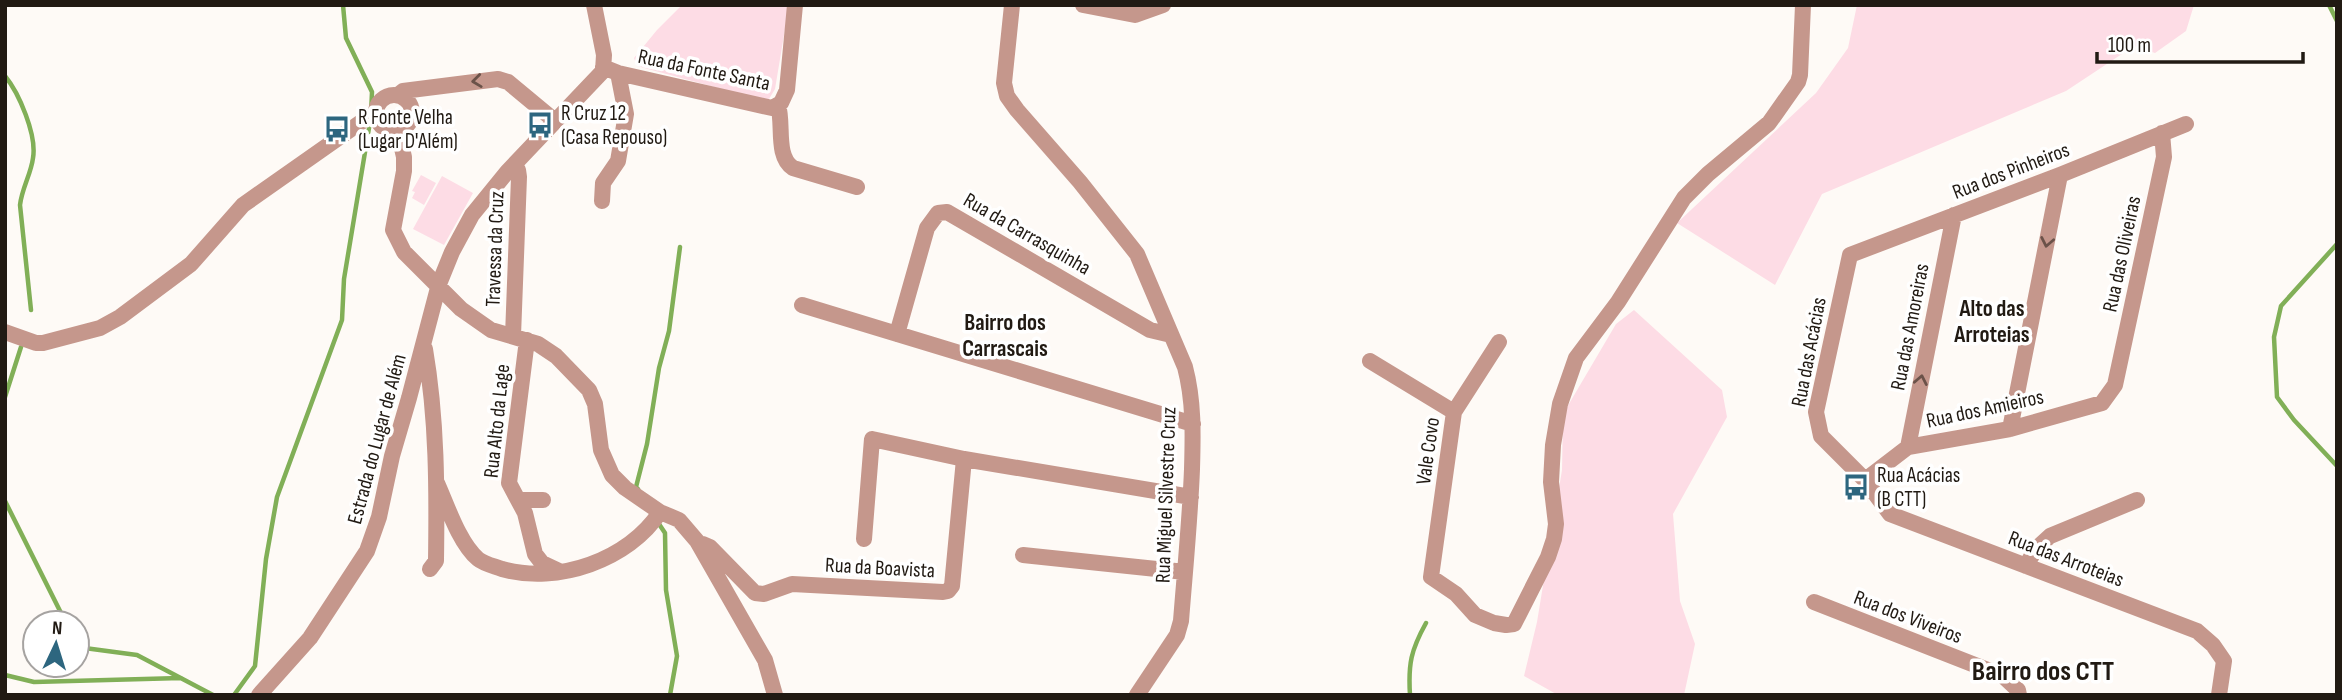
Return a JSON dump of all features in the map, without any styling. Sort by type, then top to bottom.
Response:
[{"type":"street","points":[[594,5],[604,55],[626,114],[618,161],[603,183],[602,201]]},
{"type":"street","name":"Rua da Fonte Santa","points":[[610,70],[765,108],[778,105],[787,90],[795,5]]},
{"type":"street","name":"Rua Miguel Silvestre Cruz","points":[[1012,5],[1004,83],[1007,96],[1137,254],[1190,385],[1193,424],[1191,497],[1181,621],[1177,635],[1137,695]]},
{"type":"street","points":[[1083,5],[1135,15],[1163,5]]},
{"type":"street","name":"Vale Covo","points":[[1499,342],[1454,412],[1431,578],[1456,594],[1475,615],[1506,625],[1514,624],[1548,557],[1554,539],[1556,524],[1551,482],[1553,445],[1560,404],[1576,358],[1618,302],[1685,198],[1769,123],[1798,82],[1802,5]]},
{"type":"street","name":"Estrada do Lugar de Além","points":[[259,695],[310,638],[367,551],[377,524],[392,456],[439,284],[472,215],[555,121],[598,78],[610,70]]},
{"type":"street","points":[[377,119],[376,109],[382,99],[398,95],[403,90],[498,79],[508,82],[555,121]]},
{"type":"street","points":[[6,332],[36,343],[52,341],[100,328],[120,317],[191,264],[243,205],[364,120],[373,117],[386,129],[398,131],[408,125],[412,114],[409,103],[398,95]]},
{"type":"street","points":[[778,105],[782,121],[783,158],[788,164],[793,168],[857,187]]},
{"type":"street","name":"Rua dos Pinheiros","points":[[1850,255],[2186,124]]},
{"type":"street","points":[[398,131],[404,171],[393,230],[404,252],[439,284],[450,299],[487,328],[520,338],[556,356],[589,390],[596,404],[598,436],[608,469],[625,488],[679,520],[697,541],[765,660],[775,695]]},
{"type":"street","name":"Rua das Oliveiras","points":[[2115,385],[2164,157],[2162,133]]},
{"type":"street","name":"Travessa da Cruz","points":[[513,166],[519,174],[520,338]]},
{"type":"street","points":[[2010,429],[2060,175]]},
{"type":"street","name":"Rua da Carrasquinha","points":[[897,334],[928,228],[938,213],[947,212],[1150,330],[1171,334]]},
{"type":"street","name":"Rua das Amoreiras","points":[[1908,447],[1954,215]]},
{"type":"street","name":"Rua das Acácias","points":[[1850,255],[1815,412],[1821,436],[1864,480]]},
{"type":"street","points":[[802,305],[1193,424]]},
{"type":"street","name":"Rua Alto da Lage","points":[[520,338],[510,489],[525,513],[535,554],[547,567],[559,571]]},
{"type":"street","points":[[424,343],[434,422],[437,483],[436,561],[429,569]]},
{"type":"street","points":[[1370,361],[1454,412]]},
{"type":"street","name":"Rua dos Amieiros","points":[[1864,480],[1908,447],[2010,429],[2102,403],[2115,385]]},
{"type":"street","name":"Rua da Boavista","points":[[864,539],[872,439],[1040,473],[1191,497]]},
{"type":"street","name":"Rua da Boavista","points":[[697,541],[710,547],[755,593],[764,594],[792,584],[948,591],[952,586],[964,458]]},
{"type":"street","name":"Rua das Arroteias","points":[[1864,480],[1890,514],[2197,631],[2213,645],[2224,661],[2219,695]]},
{"type":"street","points":[[437,483],[465,543],[477,558],[488,564],[525,574],[591,565],[607,558],[665,513]]},
{"type":"street","points":[[519,500],[542,500]]},
{"type":"street","points":[[2026,566],[2035,551],[2050,536],[2137,500]]},
{"type":"street","points":[[1023,555],[1185,572]]},
{"type":"street","name":"Rua dos Viveiros","points":[[1814,602],[2003,676],[2018,690],[2019,695]]},
{"type":"shaded area","points":[[682,5],[789,5],[775,89],[769,99],[762,100],[637,66],[634,58]]},
{"type":"shaded area","points":[[1857,5],[2194,5],[2186,31],[2155,53],[2134,46],[2066,91],[1822,194],[1775,285],[1677,223],[1816,93],[1848,48]]},
{"type":"shaded area","points":[[421,175],[436,183],[424,205],[412,198],[415,192],[412,191]]},
{"type":"shaded area","points":[[442,176],[473,193],[444,245],[413,229]]},
{"type":"shaded area","points":[[1634,310],[1722,390],[1727,417],[1673,514],[1680,601],[1695,644],[1684,695],[1558,695],[1524,676],[1537,622],[1562,470],[1563,414],[1616,324]]},
{"type":"waterway","points":[[343,5],[346,38],[372,92],[371,114]]},
{"type":"waterway","points":[[2329,5],[2337,21]]},
{"type":"waterway","points":[[5,76],[26,115],[34,149],[20,205],[31,310]]},
{"type":"waterway","points":[[234,695],[255,666],[266,559],[277,497],[342,320],[344,279],[370,122]]},
{"type":"waterway","points":[[2337,244],[2281,306],[2274,337],[2277,397],[2294,420],[2337,466]]},
{"type":"waterway","points":[[638,489],[636,487],[647,444],[659,368],[669,331],[680,247]]},
{"type":"waterway","points":[[5,397],[21,347]]},
{"type":"waterway","points":[[5,501],[59,609]]},
{"type":"waterway","points":[[657,521],[665,533],[666,590],[677,656],[670,695]]},
{"type":"waterway","points":[[1410,695],[1412,657],[1426,623]]},
{"type":"waterway","points":[[91,649],[137,655],[213,695]]},
{"type":"waterway","points":[[5,675],[34,682],[181,678]]},
{"type":"place","name":"R Cruz 12 (Casa Repouso)","points":[[540,125]]},
{"type":"place","name":"R Fonte Velha (Lugar D'Além)","points":[[337,129]]},
{"type":"place","name":"Rua Acácias (B CTT)","points":[[1856,487]]},
{"type":"district","name":"Alto das Arroteias","points":[[1992,322]]},
{"type":"district","name":"Bairro dos Carrascais","points":[[1005,336]]},
{"type":"district","name":"Bairro dos CTT","points":[[2043,671]]}]
